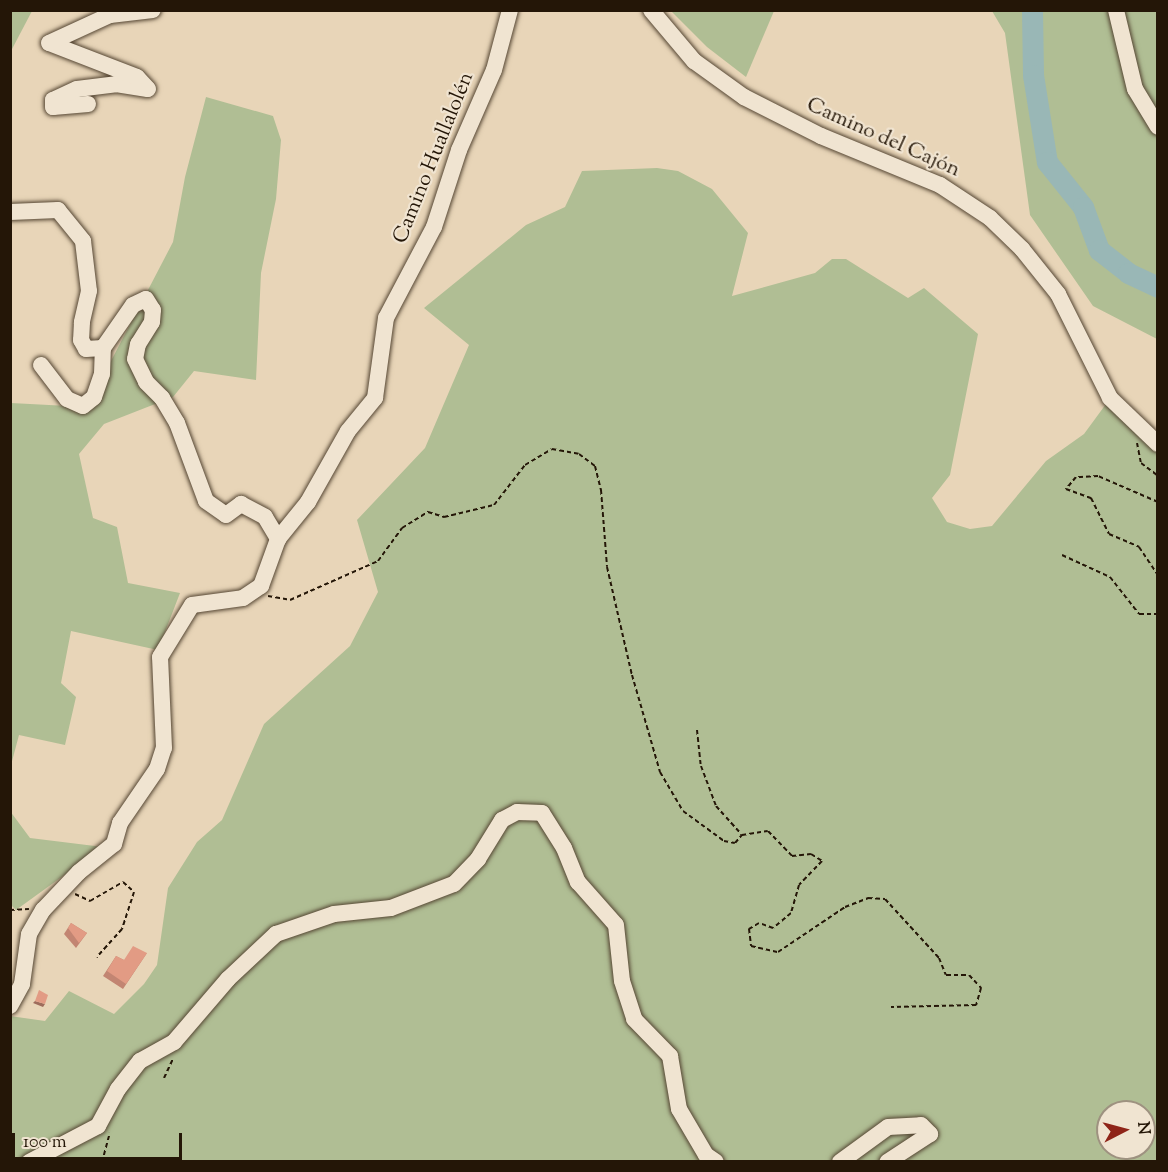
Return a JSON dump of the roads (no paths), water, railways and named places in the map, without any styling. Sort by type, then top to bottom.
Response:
[{"type":"street","points":[[88,104],[53,107],[53,100],[77,89],[116,84],[148,89],[137,76],[49,43],[110,15],[153,10]]},
{"type":"street","name":"Camino Huallalolén","points":[[10,1006],[22,984],[29,933],[43,910],[114,844],[120,823],[157,769],[164,748],[160,657],[192,605],[254,593],[274,554],[278,539],[308,502],[348,431],[375,398],[386,318],[434,227],[459,150],[494,70],[510,10]]},
{"type":"street","name":"Camino del Cajón","points":[[651,10],[694,61],[735,92],[811,131],[933,181],[990,218],[1022,249],[1058,294],[1101,385],[1133,422],[1158,444]]},
{"type":"street","points":[[1116,10],[1135,89],[1158,127]]},
{"type":"street","points":[[10,212],[58,210],[70,221],[83,241],[89,291],[81,340],[86,349],[103,347]]},
{"type":"street","points":[[41,365],[67,399],[82,406],[94,397],[102,374],[103,347],[133,305],[146,299],[153,310],[152,322],[138,344],[135,359],[146,382],[162,398],[177,423],[206,501],[226,515],[241,504],[265,517],[278,539]]},
{"type":"street","points":[[30,1161],[98,1126],[118,1089],[140,1061],[174,1042],[228,979],[276,934],[334,914],[391,908],[454,884],[478,860],[502,820],[517,812],[542,813],[564,848],[578,882],[616,926],[622,981],[634,1019],[670,1056],[679,1109],[706,1155],[716,1161]]},
{"type":"street","points":[[840,1161],[888,1127],[921,1125],[930,1134],[887,1161]]},
{"type":"waterway","points":[[1032,10],[1033,75],[1047,162],[1083,207],[1099,250],[1128,273],[1158,287]]}]
